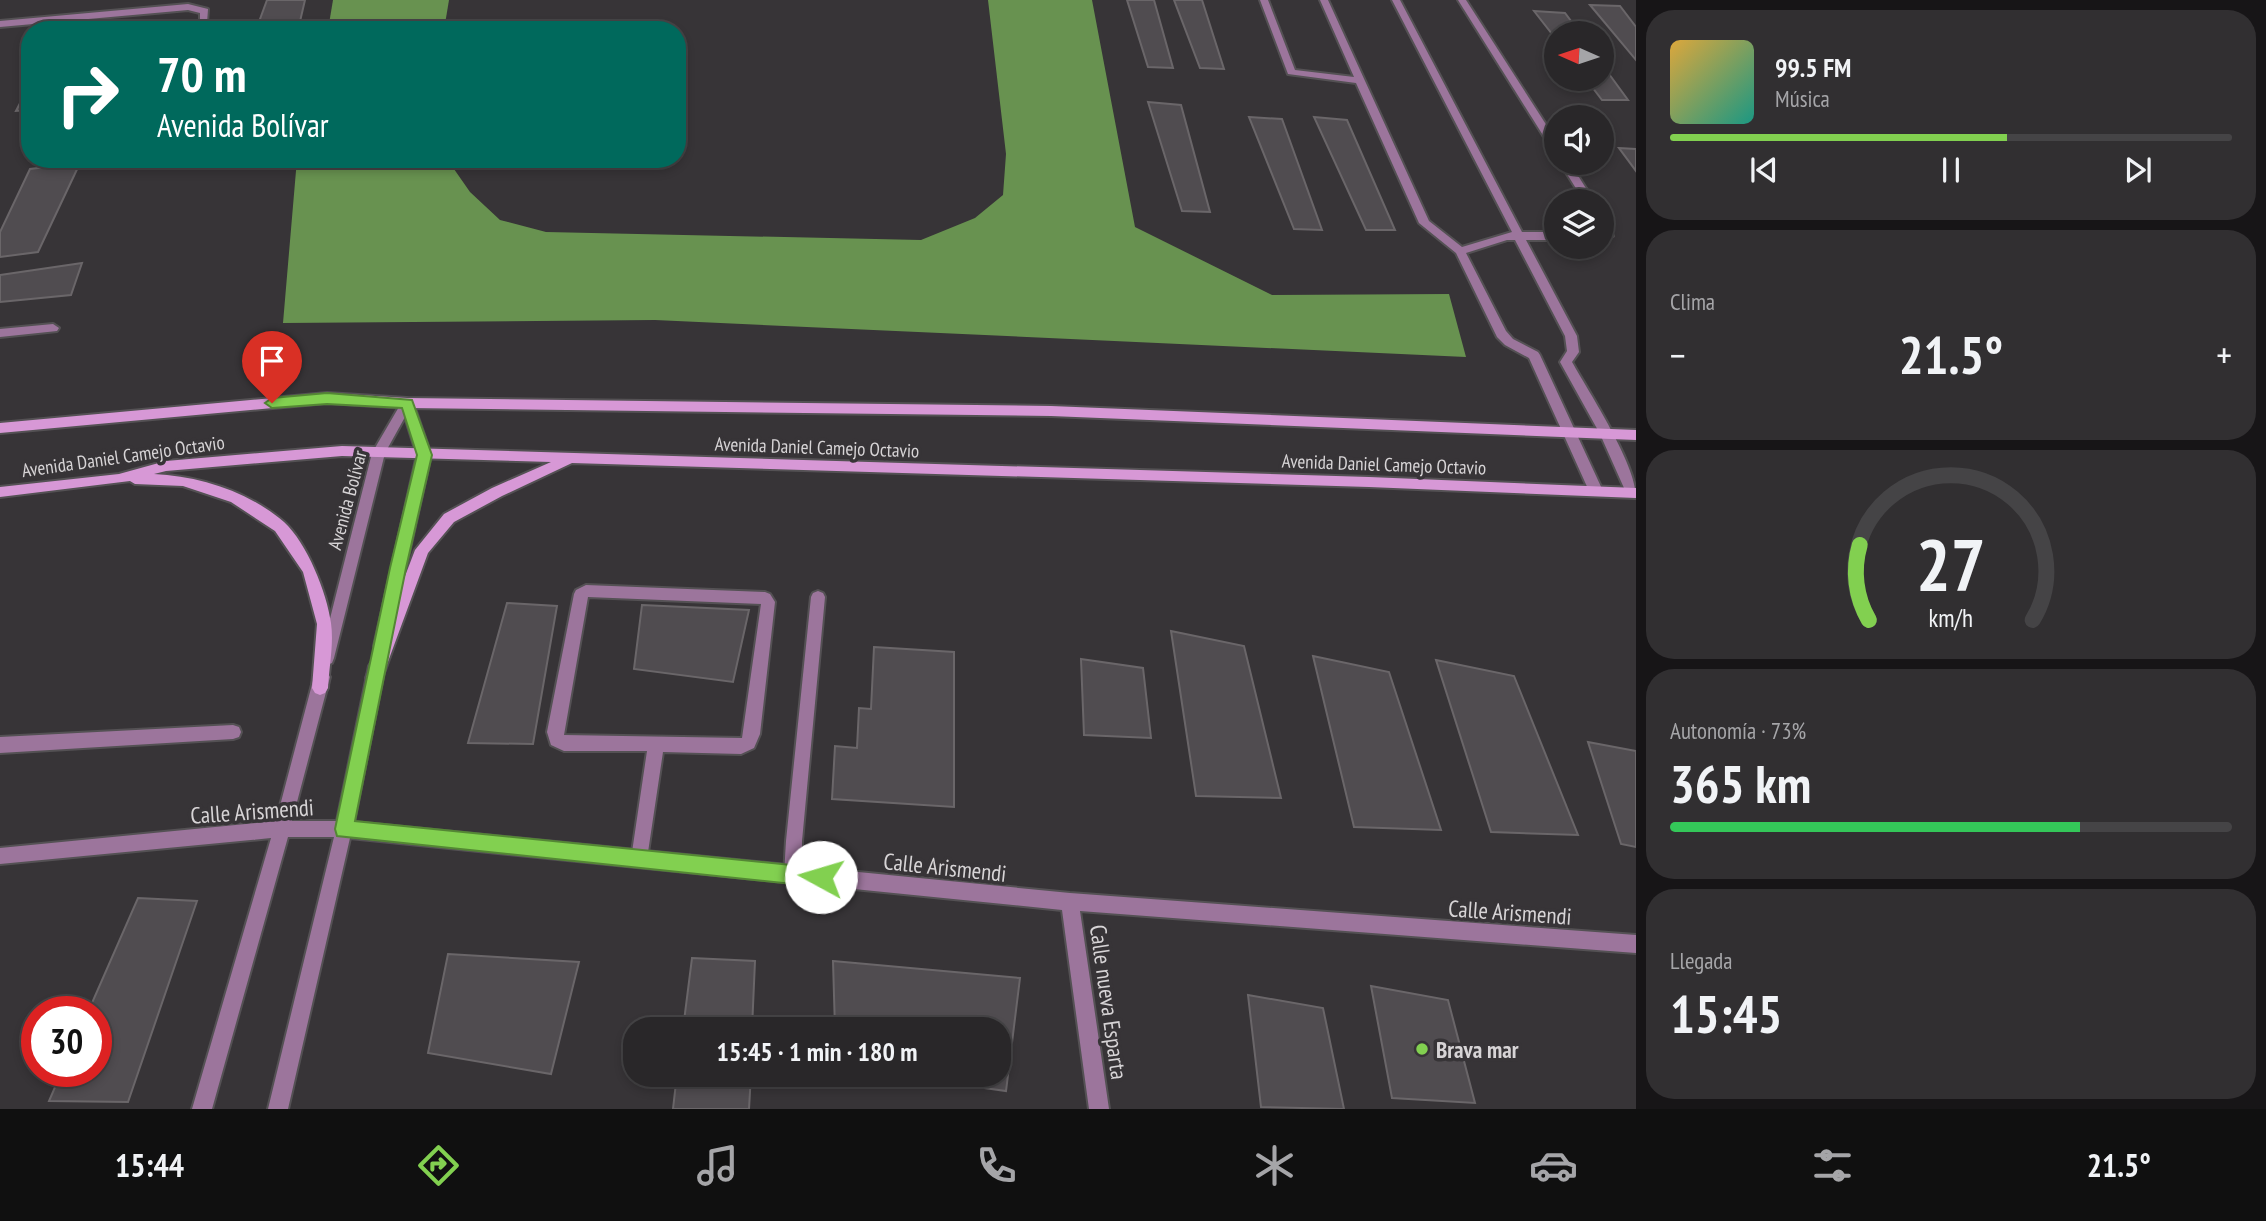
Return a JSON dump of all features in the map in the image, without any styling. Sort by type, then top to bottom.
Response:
[{"type":"street","points":[[1264,0],[1291,72],[1359,80]]},
{"type":"street","points":[[1324,0],[1424,223],[1460,251],[1501,334],[1509,342],[1534,355],[1596,491]]},
{"type":"street","points":[[1396,0],[1571,336],[1573,352],[1566,362],[1606,433],[1634,493]]},
{"type":"street","points":[[1462,0],[1544,129]]},
{"type":"street","points":[[33,21],[188,7],[205,11],[204,21]]},
{"type":"street","points":[[0,24],[21,22]]},
{"type":"street","points":[[1460,251],[1520,234],[1544,235]]},
{"type":"street","points":[[0,333],[52,328]]},
{"type":"street","name":"Avenida Daniel Camejo Octavio","points":[[0,428],[327,398],[407,403],[1051,411],[1636,435]]},
{"type":"street","points":[[278,1109],[344,829],[374,678],[424,455],[407,403]]},
{"type":"street","name":"Avenida Bolívar","points":[[202,1109],[282,829],[379,453],[407,403]]},
{"type":"street","name":"Avenida Daniel Camejo Octavio","points":[[0,492],[119,479],[166,466],[342,451],[1369,482],[1634,493]]},
{"type":"street","points":[[374,678],[422,550],[449,518],[497,492],[571,459]]},
{"type":"street","points":[[119,479],[183,481],[236,498],[280,527],[310,570],[324,624],[320,688]]},
{"type":"street","points":[[586,591],[765,598],[768,602],[752,734],[748,743],[741,746],[656,744],[564,743],[557,740],[555,732],[581,594],[586,591]]},
{"type":"street","points":[[793,875],[818,597]]},
{"type":"street","points":[[0,745],[233,732]]},
{"type":"street","points":[[639,859],[656,744]]},
{"type":"street","name":"Calle Arismendi","points":[[0,856],[282,829],[344,829],[1070,902],[1636,944]]},
{"type":"street","name":"Calle nueva Esparta","points":[[1070,902],[1099,1109]]},
{"type":"shaded area","points":[[333,0],[449,0],[446,21],[330,21]]},
{"type":"shaded area","points":[[988,0],[1092,0],[1135,227],[1272,295],[1449,294],[1466,357],[655,320],[283,323],[296,168],[453,168],[470,192],[500,220],[546,232],[921,240],[975,218],[1003,195],[1006,154]]},
{"type":"building","points":[[267,0],[305,0],[300,21],[259,21]]},
{"type":"building","points":[[1127,0],[1154,0],[1173,68],[1148,67]]},
{"type":"building","points":[[1174,0],[1202,0],[1224,69],[1200,68]]},
{"type":"building","points":[[1590,5],[1620,6],[1636,27],[1636,60],[1614,34],[1614,21],[1603,21]]},
{"type":"building","points":[[1534,11],[1565,13],[1571,21],[1544,21],[1544,24]]},
{"type":"building","points":[[1614,81],[1628,100],[1602,100],[1595,91],[1614,91]]},
{"type":"building","points":[[1148,102],[1181,105],[1210,212],[1182,211]]},
{"type":"building","points":[[1249,117],[1282,119],[1322,230],[1294,229]]},
{"type":"building","points":[[1314,117],[1347,120],[1395,230],[1366,230]]},
{"type":"building","points":[[1619,148],[1636,149],[1636,171]]},
{"type":"building","points":[[78,168],[38,252],[0,257],[0,232],[30,169]]},
{"type":"building","points":[[82,263],[71,295],[0,302],[0,275]]},
{"type":"building","points":[[507,603],[557,606],[533,744],[468,743]]},
{"type":"building","points":[[642,605],[749,610],[733,682],[634,669]]},
{"type":"building","points":[[1171,631],[1244,646],[1281,798],[1196,796]]},
{"type":"building","points":[[874,647],[954,652],[954,807],[832,799],[835,746],[857,748],[859,708],[871,709]]},
{"type":"building","points":[[1313,656],[1389,672],[1441,830],[1354,827]]},
{"type":"building","points":[[1081,659],[1143,668],[1151,738],[1084,735]]},
{"type":"building","points":[[1436,660],[1514,676],[1578,835],[1491,832]]},
{"type":"building","points":[[1588,742],[1636,751],[1636,847],[1621,844]]},
{"type":"building","points":[[138,898],[197,901],[128,1102],[49,1101],[55,1087],[112,1087],[112,996],[95,996]]},
{"type":"building","points":[[448,954],[579,962],[551,1074],[428,1053]]},
{"type":"building","points":[[692,958],[755,961],[753,1017],[685,1017]]},
{"type":"building","points":[[833,961],[1020,978],[1011,1051],[1011,1017],[835,1017]]},
{"type":"building","name":"Brava mar","points":[[1371,986],[1448,1000],[1475,1103],[1392,1098]]},
{"type":"building","points":[[1248,995],[1323,1008],[1344,1109],[1261,1107]]},
{"type":"building","points":[[676,1087],[750,1087],[749,1109],[673,1109]]},
{"type":"building","points":[[978,1087],[1006,1087],[1006,1091]]},
{"type":"place","name":"Brava mar","points":[[1422,1049]]},
{"type":"route","points":[[272,403],[327,398],[407,403],[424,455],[374,678],[344,829],[821,877]]}]
